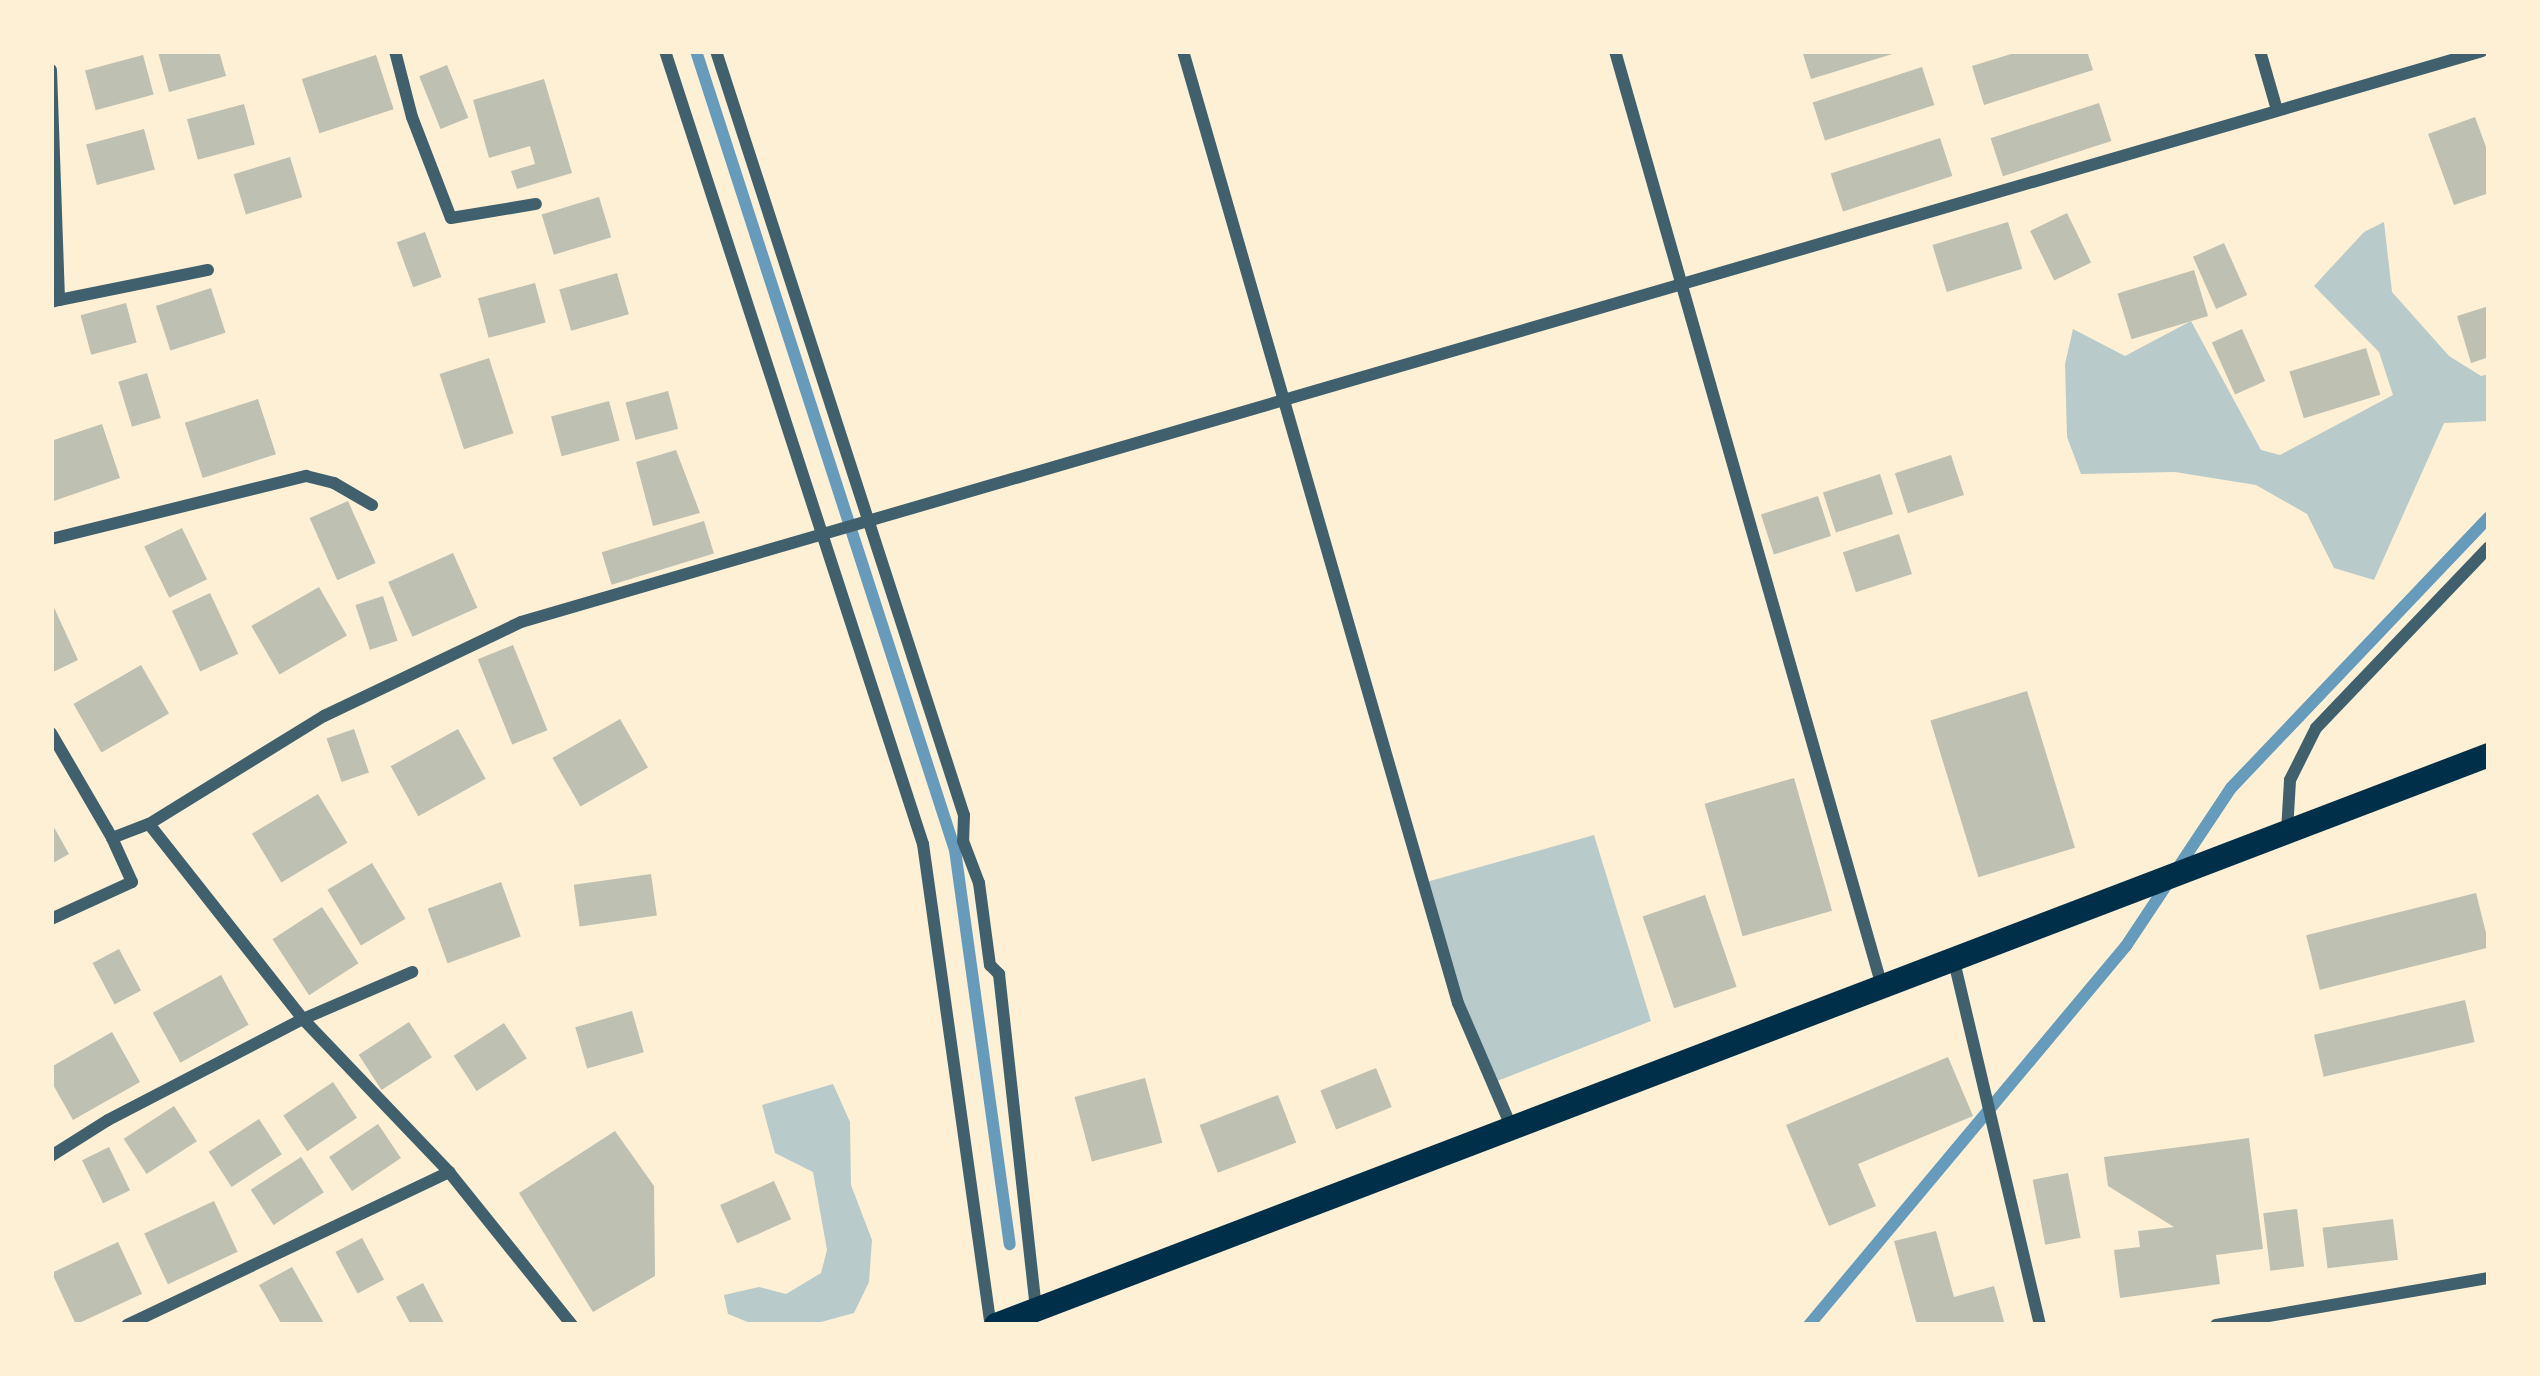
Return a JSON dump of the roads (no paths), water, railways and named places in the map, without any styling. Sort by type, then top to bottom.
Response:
[{"type":"main road","points":[[993,1325],[2489,755]]},
{"type":"street","points":[[395,51],[412,118],[451,218],[536,204]]},
{"type":"street","points":[[665,51],[923,844],[993,1325]]},
{"type":"street","points":[[716,51],[964,815],[963,841],[979,883],[990,965],[999,974],[1036,1310]]},
{"type":"street","points":[[1183,51],[1458,1003],[1511,1126]]},
{"type":"street","points":[[1615,51],[1881,983]]},
{"type":"street","points":[[2260,51],[2277,110]]},
{"type":"street","points":[[112,838],[149,824],[324,716],[521,622],[2482,51]]},
{"type":"street","points":[[51,70],[55,301],[208,270]]},
{"type":"street","points":[[51,539],[305,476],[334,483],[372,505]]},
{"type":"street","points":[[2287,831],[2290,780],[2316,728],[2489,547]]},
{"type":"street","points":[[51,734],[112,838],[132,883],[51,919]]},
{"type":"street","points":[[149,824],[303,1019],[449,1172],[572,1325]]},
{"type":"street","points":[[1953,956],[2040,1325]]},
{"type":"street","points":[[51,1156],[303,1019],[412,972]]},
{"type":"street","points":[[127,1325],[449,1172]]},
{"type":"street","points":[[2216,1325],[2489,1278]]},
{"type":"waterway","points":[[696,51],[955,850],[1010,1244]]},
{"type":"waterway","points":[[1809,1325],[2126,946],[2231,788],[2489,517]]}]
